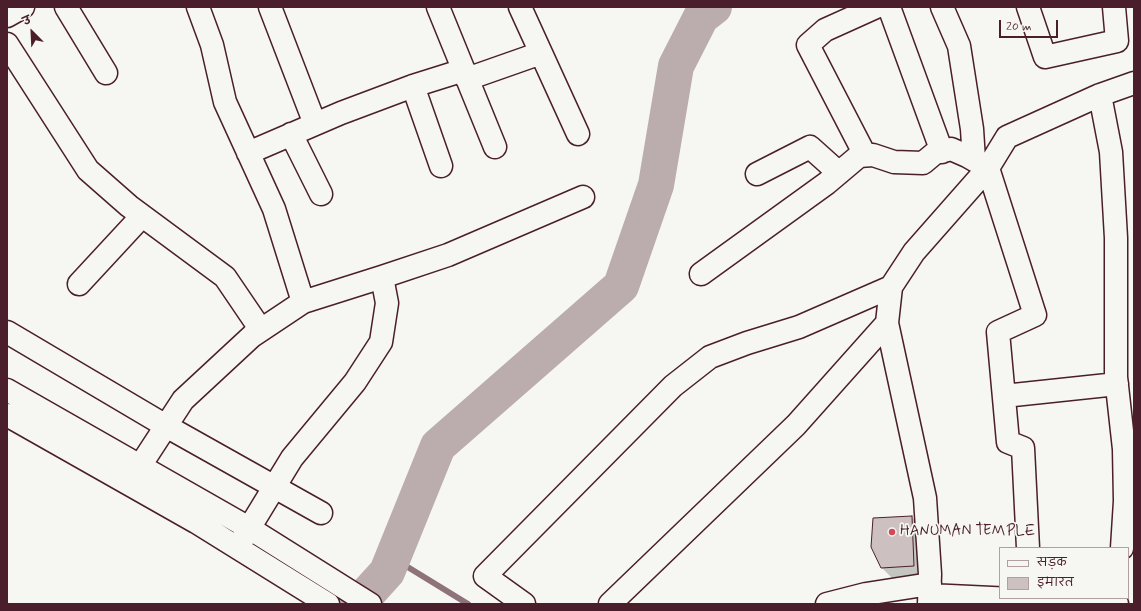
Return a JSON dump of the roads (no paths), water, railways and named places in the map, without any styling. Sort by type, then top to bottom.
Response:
[{"type":"street","points":[[7,16],[24,7]]},
{"type":"street","points":[[66,7],[106,73]]},
{"type":"street","points":[[198,7],[212,45],[225,102],[274,209],[303,302]]},
{"type":"street","points":[[270,7],[315,124]]},
{"type":"street","points":[[438,7],[495,147]]},
{"type":"street","points":[[520,7],[578,134]]},
{"type":"street","points":[[865,155],[808,46],[826,30],[876,7]]},
{"type":"street","points":[[890,7],[942,152]]},
{"type":"street","points":[[942,7],[959,46],[972,130],[981,164],[1035,315],[998,332],[1008,442],[1023,448],[1028,547]]},
{"type":"street","points":[[1028,7],[1045,57],[1117,41],[1114,7]]},
{"type":"street","points":[[7,44],[88,170],[142,216],[225,277],[262,330]]},
{"type":"street","points":[[248,153],[315,124],[412,86],[466,75],[541,53]]},
{"type":"street","points":[[929,594],[930,574],[925,498],[887,323],[891,287],[914,252],[981,164],[1006,137],[1100,95],[1134,83]]},
{"type":"street","points":[[412,86],[440,166]]},
{"type":"street","points":[[1100,95],[1111,160],[1116,238],[1116,377],[1124,449],[1125,502],[1122,547]]},
{"type":"street","points":[[291,134],[320,194]]},
{"type":"street","points":[[757,174],[810,147],[839,173]]},
{"type":"street","points":[[701,274],[827,183],[859,156],[873,154],[894,162],[923,163],[935,153],[951,149],[981,164]]},
{"type":"street","points":[[140,466],[183,400],[252,336],[303,302],[382,278],[448,255],[583,197]]},
{"type":"street","points":[[79,284],[142,216]]},
{"type":"street","points":[[238,548],[292,458],[355,382],[381,342],[387,303],[382,278]]},
{"type":"street","points":[[524,604],[485,576],[673,386],[710,357],[747,343],[799,327],[891,287]]},
{"type":"street","points":[[610,604],[796,425],[887,323]]},
{"type":"street","points":[[7,332],[166,426],[321,513]]},
{"type":"street","points":[[1004,396],[1117,384]]},
{"type":"street","points":[[7,390],[249,528],[370,604]]},
{"type":"street","points":[[7,415],[196,522],[328,604]]},
{"type":"street","points":[[827,604],[866,594],[929,594],[999,599]]},
{"type":"street","points":[[1005,599],[1117,604]]},
{"type":"waterway","points":[[358,604],[387,572],[438,446],[621,286],[656,185],[676,66],[701,17],[714,7]]},
{"type":"waterway","points":[[393,558],[468,604]]},
{"type":"place","name":"HANUMAN TEMPLE","points":[[892,532]]}]
